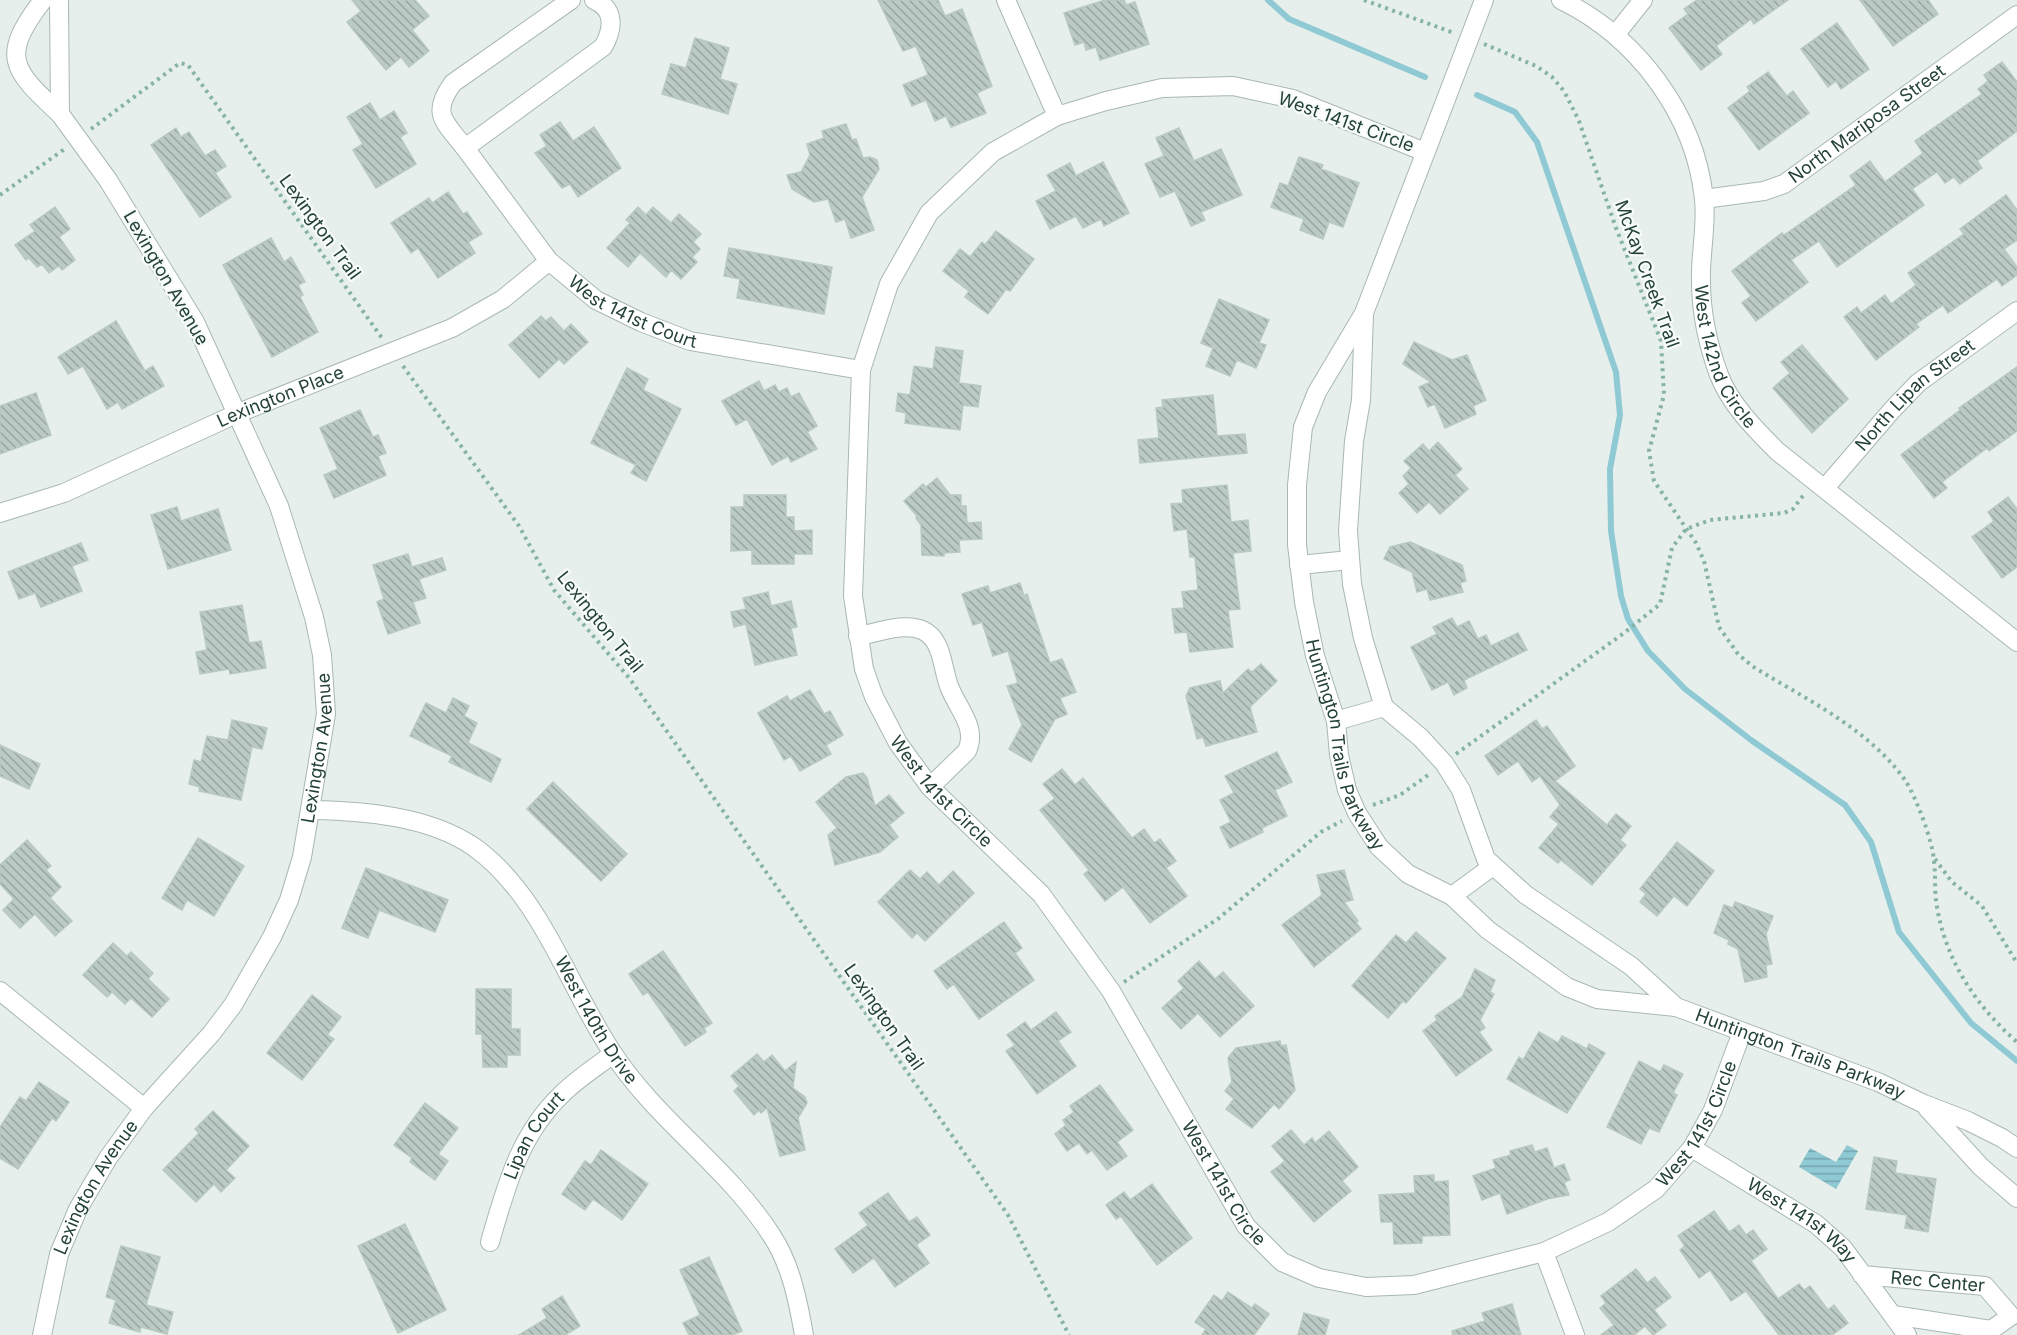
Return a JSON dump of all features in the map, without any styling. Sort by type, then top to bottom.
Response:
[{"type":"street","name":"Lexington Avenue","points":[[42,1335],[59,1254],[78,1209],[108,1158],[144,1108],[211,1034],[233,1005],[272,937],[299,867],[312,810],[326,714],[322,655],[314,616],[279,506],[195,322],[160,261],[108,180],[60,114],[18,76],[8,51],[11,40],[25,19],[44,0]]},
{"type":"street","points":[[59,0],[60,114]]},
{"type":"street","name":"West 141st Court","points":[[571,0],[453,82],[441,99],[442,118],[549,261],[596,300],[641,322],[690,341],[861,370]]},
{"type":"street","points":[[465,148],[603,47],[612,33],[610,16],[600,2],[594,0]]},
{"type":"street","points":[[1006,0],[1057,116]]},
{"type":"street","name":"Huntington Trails Parkway","points":[[1484,0],[1364,312],[1317,392],[1304,427],[1297,485],[1299,565],[1315,656],[1336,720],[1339,755],[1347,790],[1357,813],[1379,848],[1408,874],[1452,896],[1488,930],[1568,987],[1597,999],[1676,1007],[1878,1082],[1923,1104],[2002,1137],[2017,1148]]},
{"type":"street","name":"West 142nd Circle","points":[[1561,0],[1581,10],[1615,35],[1638,57],[1660,84],[1680,118],[1698,164],[1704,199],[1705,231],[1700,280],[1704,325],[1719,377],[1747,420],[1777,451],[2015,634]]},
{"type":"street","points":[[1615,35],[1643,0]]},
{"type":"street","name":"North Mariposa Street","points":[[1704,199],[1764,191],[1784,184],[2017,15]]},
{"type":"street","name":"West 141st Circle","points":[[1425,152],[1293,99],[1233,86],[1162,88],[1106,101],[1057,116],[993,152],[929,213],[889,284],[861,370],[853,596],[864,669],[885,722],[930,787],[1041,894],[1111,991],[1245,1226],[1282,1262],[1319,1278],[1376,1287],[1414,1285],[1544,1252],[1608,1222],[1656,1189],[1692,1148],[1713,1110],[1742,1032]]},
{"type":"street","name":"Lexington Place","points":[[0,513],[64,493],[236,414],[343,373],[391,350],[453,328],[503,299],[549,261]]},
{"type":"street","name":"North Lipan Street","points":[[1820,484],[1918,383],[2017,311]]},
{"type":"street","name":"Huntington Trails Parkway","points":[[1364,312],[1361,400],[1350,484],[1348,531],[1352,584],[1363,638],[1384,707],[1421,738],[1444,763],[1461,790],[1486,860],[1526,895],[1631,966],[1676,1007]]},
{"type":"street","points":[[1299,565],[1350,560]]},
{"type":"street","points":[[858,636],[911,627],[924,630],[940,653],[949,687],[968,723],[970,744],[967,751],[930,787]]},
{"type":"street","points":[[1336,720],[1384,707]]},
{"type":"street","name":"West 140th Drive","points":[[312,810],[348,811],[435,828],[471,845],[495,864],[515,885],[532,909],[581,1003],[613,1054],[671,1124],[727,1178],[753,1207],[781,1254],[796,1293],[804,1335]]},
{"type":"street","points":[[1452,896],[1492,866]]},
{"type":"street","points":[[0,991],[144,1108]]},
{"type":"street","name":"Lipan Court","points":[[490,1242],[510,1173],[523,1143],[563,1092],[613,1054]]},
{"type":"street","name":"Huntington Trails Parkway","points":[[1923,1104],[1981,1167],[2017,1198]]},
{"type":"street","name":"West 141st Way","points":[[1692,1148],[1816,1224],[1843,1248],[1907,1335]]},
{"type":"street","points":[[1544,1252],[1575,1335]]},
{"type":"street","name":"Rec Center","points":[[1862,1275],[1985,1286],[2011,1316],[1990,1332]]},
{"type":"street","points":[[1893,1315],[1990,1332]]},
{"type":"path","points":[[1364,0],[1456,33]]},
{"type":"path","name":"McKay Creek Trail","points":[[1482,43],[1536,66],[1552,77],[1564,91],[1580,121],[1616,228],[1661,341],[1664,395],[1649,451],[1654,482],[1686,529],[1704,561],[1719,627],[1732,647],[1752,666],[1860,734],[1886,757],[1906,782],[1926,830],[1934,859],[1936,904],[1950,957],[1965,984],[2017,1042]]},
{"type":"path","name":"Lexington Trail","points":[[0,195],[184,62],[519,526],[554,590],[630,680],[1008,1215],[1069,1335]]},
{"type":"path","points":[[1624,633],[1660,604],[1671,548],[1686,529],[1710,520],[1784,513],[1793,509],[1820,484]]},
{"type":"path","points":[[1934,859],[1952,882],[1982,906],[2017,963]]},
{"type":"water","points":[[1847,1145],[1858,1151],[1836,1189],[1799,1167],[1810,1148],[1836,1162]]},
{"type":"building","points":[[352,0],[415,0],[429,16],[412,30],[429,51],[409,67],[401,57],[386,70],[347,22],[361,11]]},
{"type":"building","points":[[878,0],[938,0],[945,16],[962,9],[992,86],[977,93],[986,113],[951,127],[946,116],[935,121],[926,100],[912,106],[903,85],[928,75],[916,46],[903,51]]},
{"type":"building","points":[[1105,0],[1124,0],[1126,5],[1135,2],[1149,44],[1100,60],[1096,47],[1086,50],[1084,42],[1075,45],[1064,13]]},
{"type":"building","points":[[1697,0],[1788,0],[1754,24],[1751,19],[1716,46],[1722,54],[1701,70],[1669,28],[1688,14],[1684,9]]},
{"type":"building","points":[[1860,0],[1928,0],[1938,14],[1893,46]]},
{"type":"building","points":[[1837,23],[1869,69],[1841,89],[1836,81],[1828,87],[1801,49]]},
{"type":"building","points":[[695,38],[729,48],[720,79],[737,84],[728,114],[662,94],[671,64],[686,68]]},
{"type":"building","points":[[2002,62],[2017,82],[2017,131],[1977,161],[1982,168],[1960,184],[1954,177],[1945,183],[1937,172],[1912,189],[1924,205],[1837,267],[1819,241],[1791,260],[1808,282],[1756,321],[1742,303],[1751,296],[1732,271],[1782,233],[1784,235],[1856,185],[1850,176],[1870,161],[1885,182],[1923,153],[1915,141],[1982,94],[1978,89],[1988,81],[1984,75]]},
{"type":"building","points":[[1768,72],[1787,96],[1793,91],[1809,113],[1759,150],[1728,108],[1750,91],[1747,87]]},
{"type":"building","points":[[370,103],[380,120],[394,111],[407,133],[400,137],[416,164],[376,188],[353,150],[363,144],[347,117]]},
{"type":"building","points":[[560,122],[573,141],[594,127],[621,168],[578,197],[570,184],[562,188],[535,153],[547,146],[540,135]]},
{"type":"building","points":[[846,124],[852,140],[856,139],[863,158],[870,157],[877,160],[879,169],[862,197],[874,230],[851,238],[845,219],[836,222],[828,199],[814,202],[792,189],[787,175],[801,172],[810,155],[807,144],[824,138],[822,131]]},
{"type":"building","points":[[176,128],[181,137],[189,132],[205,156],[215,150],[226,166],[215,173],[231,197],[200,217],[151,145]]},
{"type":"building","points":[[1179,128],[1194,161],[1221,149],[1242,195],[1201,212],[1205,220],[1191,226],[1175,191],[1160,197],[1145,164],[1164,156],[1156,138]]},
{"type":"building","points":[[1299,157],[1323,165],[1321,169],[1359,183],[1343,227],[1329,222],[1323,239],[1300,230],[1304,219],[1271,207],[1280,183],[1288,186]]},
{"type":"building","points":[[1103,162],[1129,213],[1104,226],[1101,219],[1083,228],[1076,216],[1050,229],[1036,201],[1056,191],[1047,175],[1070,163],[1076,176]]},
{"type":"building","points":[[448,192],[463,214],[467,212],[482,234],[468,242],[475,253],[438,278],[418,248],[411,253],[391,223],[429,198],[432,203]]},
{"type":"building","points":[[2006,195],[2017,210],[2017,240],[2004,249],[2017,267],[2017,275],[2002,286],[1997,279],[1948,313],[1943,305],[1916,324],[1919,327],[1876,360],[1844,317],[1857,307],[1861,313],[1885,295],[1891,304],[1916,285],[1908,273],[1964,234],[1960,229]]},
{"type":"building","points":[[55,207],[70,229],[59,237],[75,260],[62,270],[59,266],[49,273],[42,264],[37,267],[29,258],[26,260],[15,245],[35,231],[30,225]]},
{"type":"building","points":[[638,207],[646,215],[653,207],[671,223],[679,214],[701,234],[693,242],[700,249],[692,257],[697,262],[681,279],[671,270],[666,277],[640,253],[628,267],[607,248],[630,223],[626,220]]},
{"type":"building","points":[[996,231],[1034,259],[1010,291],[1006,289],[988,314],[965,297],[969,291],[943,271],[960,249],[970,257],[982,242],[985,245]]},
{"type":"building","points":[[271,238],[284,262],[291,257],[305,282],[298,285],[303,295],[300,297],[318,332],[272,357],[223,265]]},
{"type":"building","points":[[729,248],[832,267],[824,314],[737,298],[740,279],[724,276]]},
{"type":"building","points":[[1219,299],[1269,320],[1259,343],[1266,345],[1256,368],[1237,360],[1230,376],[1206,366],[1213,348],[1201,343]]},
{"type":"building","points":[[541,316],[546,321],[551,317],[564,331],[571,324],[588,342],[564,364],[559,359],[539,378],[509,345]]},
{"type":"building","points":[[116,321],[145,371],[153,366],[164,386],[122,409],[118,402],[107,409],[83,366],[68,374],[58,357]]},
{"type":"building","points":[[1414,342],[1452,360],[1467,355],[1486,400],[1473,406],[1476,414],[1445,428],[1435,404],[1428,407],[1419,387],[1431,382],[1403,364]]},
{"type":"building","points":[[1802,345],[1848,399],[1812,433],[1773,388],[1790,373],[1781,362]]},
{"type":"building","points":[[936,347],[963,351],[959,383],[981,386],[978,407],[963,405],[960,430],[905,423],[906,413],[896,411],[898,393],[910,395],[914,366],[933,369]]},
{"type":"building","points":[[2017,367],[2017,431],[1989,451],[1987,448],[1942,482],[1947,488],[1934,498],[1901,455],[1960,410],[1959,408]]},
{"type":"building","points":[[627,368],[648,379],[643,390],[681,409],[646,481],[631,473],[636,465],[591,443]]},
{"type":"building","points":[[759,381],[764,391],[775,385],[779,392],[787,388],[791,397],[799,393],[817,426],[807,432],[817,449],[791,462],[788,456],[772,465],[747,419],[736,425],[722,401]]},
{"type":"building","points":[[36,393],[51,435],[0,454],[0,406]]},
{"type":"building","points":[[1213,395],[1217,436],[1245,434],[1247,453],[1140,463],[1138,440],[1159,438],[1156,408],[1163,407],[1162,400]]},
{"type":"building","points":[[360,410],[373,437],[378,435],[386,453],[378,456],[386,475],[334,498],[324,475],[338,469],[320,428]]},
{"type":"building","points":[[1438,442],[1462,469],[1455,475],[1468,489],[1440,514],[1429,502],[1417,513],[1399,493],[1409,484],[1403,476],[1411,468],[1404,461],[1423,444],[1429,451]]},
{"type":"building","points":[[937,478],[950,495],[961,495],[961,506],[966,506],[967,523],[981,522],[982,539],[959,540],[960,552],[944,553],[944,556],[922,555],[921,525],[917,516],[904,501],[923,484],[926,487]]},
{"type":"building","points":[[1227,485],[1231,522],[1248,520],[1251,551],[1233,553],[1240,609],[1228,610],[1233,647],[1190,652],[1187,632],[1175,633],[1172,609],[1184,608],[1182,592],[1198,590],[1195,557],[1190,557],[1187,529],[1174,531],[1171,504],[1183,503],[1182,490]]},
{"type":"building","points":[[744,495],[786,495],[786,517],[794,517],[794,531],[812,530],[812,554],[794,554],[794,564],[752,564],[752,550],[731,551],[731,507],[744,507]]},
{"type":"building","points":[[2008,497],[2017,509],[2017,567],[2002,578],[1972,537],[1994,521],[1988,512]]},
{"type":"building","points":[[177,507],[181,521],[218,509],[231,550],[168,569],[151,515]]},
{"type":"building","points":[[1410,542],[1462,565],[1466,581],[1460,583],[1463,592],[1430,600],[1427,589],[1417,592],[1412,572],[1384,559],[1390,547]]},
{"type":"building","points":[[81,543],[88,560],[72,566],[82,591],[41,607],[35,593],[19,599],[8,572]]},
{"type":"building","points":[[408,554],[412,567],[442,558],[446,570],[419,579],[426,598],[413,602],[420,623],[388,634],[377,602],[384,599],[373,565]]},
{"type":"building","points":[[1020,583],[1024,596],[1027,594],[1050,663],[1062,659],[1076,692],[1060,698],[1067,714],[1055,719],[1031,762],[1009,749],[1022,725],[1007,686],[1018,683],[1008,651],[993,656],[982,622],[973,625],[962,594],[988,586],[990,593]]},
{"type":"building","points":[[768,592],[771,606],[791,601],[797,627],[791,628],[797,655],[755,665],[746,624],[734,627],[731,612],[746,609],[743,598]]},
{"type":"building","points":[[242,605],[249,643],[261,641],[266,668],[230,674],[229,669],[200,674],[196,652],[207,650],[200,612]]},
{"type":"building","points":[[1452,618],[1457,627],[1469,621],[1478,639],[1486,635],[1491,646],[1518,633],[1527,650],[1464,680],[1467,688],[1454,695],[1448,682],[1432,690],[1411,647],[1437,634],[1433,627]]},
{"type":"building","points":[[1261,664],[1277,681],[1250,707],[1257,732],[1206,746],[1203,737],[1197,739],[1186,696],[1190,688],[1220,681],[1223,693],[1248,669],[1252,672]]},
{"type":"building","points":[[810,690],[824,714],[830,711],[843,735],[826,745],[831,754],[800,771],[791,756],[784,760],[758,713],[787,696],[790,701]]},
{"type":"building","points":[[453,698],[469,706],[464,716],[477,723],[468,743],[501,759],[491,782],[449,762],[452,756],[410,736],[426,703],[446,713]]},
{"type":"building","points":[[232,720],[267,728],[262,749],[252,747],[241,800],[199,791],[200,787],[189,784],[194,760],[201,762],[207,736],[228,740]]},
{"type":"building","points":[[1536,720],[1542,729],[1547,726],[1575,766],[1555,781],[1607,825],[1616,814],[1631,826],[1620,840],[1626,845],[1592,885],[1561,860],[1558,863],[1539,848],[1559,824],[1550,817],[1560,805],[1540,776],[1532,782],[1518,761],[1498,775],[1485,756]]},
{"type":"building","points":[[0,745],[40,764],[29,789],[0,776]]},
{"type":"building","points":[[1277,752],[1292,782],[1275,790],[1287,816],[1262,828],[1263,832],[1230,848],[1220,827],[1231,822],[1220,800],[1234,793],[1225,776]]},
{"type":"building","points":[[1062,769],[1075,785],[1083,778],[1132,838],[1144,829],[1154,843],[1160,839],[1176,861],[1166,868],[1187,896],[1150,923],[1123,887],[1105,901],[1084,874],[1089,870],[1040,810],[1055,798],[1043,784]]},
{"type":"building","points":[[863,773],[867,778],[875,806],[889,795],[904,813],[889,825],[898,837],[880,852],[835,865],[828,835],[837,828],[816,802],[846,777]]},
{"type":"building","points":[[553,782],[627,854],[601,881],[527,809]]},
{"type":"building","points":[[198,838],[244,866],[214,916],[187,900],[182,910],[162,898]]},
{"type":"building","points":[[27,840],[51,866],[46,870],[61,887],[50,898],[72,921],[55,936],[35,914],[20,928],[3,910],[14,899],[0,884],[0,865]]},
{"type":"building","points":[[1677,842],[1714,871],[1687,906],[1674,896],[1657,916],[1640,902],[1646,894],[1640,889]]},
{"type":"building","points":[[366,868],[448,900],[435,932],[379,910],[368,938],[342,928]]},
{"type":"building","points":[[910,870],[920,879],[927,872],[939,885],[953,871],[974,893],[925,941],[917,933],[912,938],[878,902]]},
{"type":"building","points":[[1344,870],[1353,900],[1344,902],[1361,929],[1314,967],[1282,925],[1322,895],[1317,875]]},
{"type":"building","points":[[1735,902],[1773,916],[1766,934],[1772,964],[1766,965],[1767,977],[1745,982],[1738,949],[1728,944],[1729,940],[1714,933],[1724,905],[1733,908]]},
{"type":"building","points":[[1004,922],[1022,948],[1015,953],[1034,980],[979,1019],[954,984],[947,989],[934,971]]},
{"type":"building","points":[[1416,932],[1446,958],[1406,1003],[1403,1001],[1388,1018],[1352,986],[1396,935],[1406,943]]},
{"type":"building","points":[[113,943],[127,956],[131,952],[153,973],[148,979],[169,999],[152,1017],[131,998],[125,1004],[112,992],[107,997],[83,975]]},
{"type":"building","points":[[663,951],[712,1023],[704,1028],[706,1032],[685,1046],[648,992],[643,995],[629,974]]},
{"type":"building","points":[[1199,961],[1215,979],[1223,972],[1254,1006],[1220,1037],[1198,1013],[1181,1029],[1162,1008],[1184,988],[1178,981]]},
{"type":"building","points":[[1475,969],[1495,980],[1490,992],[1494,994],[1480,1020],[1485,1028],[1479,1032],[1492,1050],[1456,1076],[1423,1031],[1437,1020],[1435,1016],[1462,997]]},
{"type":"building","points":[[476,989],[511,989],[511,1029],[520,1029],[520,1055],[507,1055],[507,1067],[483,1067],[482,1034],[476,1034]]},
{"type":"building","points":[[312,995],[341,1017],[327,1035],[334,1039],[302,1080],[267,1053]]},
{"type":"building","points":[[1056,1012],[1071,1032],[1058,1041],[1076,1066],[1037,1094],[1006,1051],[1015,1045],[1007,1035],[1025,1022],[1031,1030]]},
{"type":"building","points":[[1539,1032],[1558,1043],[1562,1036],[1587,1049],[1589,1044],[1605,1053],[1567,1113],[1507,1079],[1519,1057],[1523,1060]]},
{"type":"building","points":[[1280,1041],[1281,1046],[1286,1045],[1295,1090],[1279,1109],[1274,1104],[1252,1128],[1226,1109],[1234,1099],[1225,1091],[1232,1082],[1228,1058],[1236,1048]]},
{"type":"building","points":[[757,1054],[764,1062],[772,1055],[785,1071],[796,1062],[793,1088],[805,1097],[807,1103],[798,1118],[805,1150],[780,1156],[767,1108],[761,1113],[759,1110],[754,1115],[734,1091],[739,1086],[731,1076]]},
{"type":"building","points":[[1639,1061],[1660,1072],[1664,1065],[1683,1074],[1673,1093],[1677,1095],[1659,1132],[1649,1128],[1641,1144],[1607,1127]]},
{"type":"building","points":[[39,1082],[69,1102],[56,1121],[52,1118],[18,1169],[0,1158],[0,1127],[20,1097],[26,1101]]},
{"type":"building","points":[[1100,1085],[1133,1130],[1117,1142],[1127,1156],[1107,1170],[1092,1150],[1087,1154],[1079,1143],[1067,1151],[1055,1134],[1066,1125],[1063,1120],[1074,1112],[1070,1106]]},
{"type":"building","points":[[425,1103],[458,1128],[438,1154],[448,1161],[435,1180],[410,1162],[412,1158],[394,1145]]},
{"type":"building","points":[[213,1111],[249,1146],[226,1170],[235,1178],[221,1192],[214,1184],[196,1202],[163,1170],[199,1133],[195,1129]]},
{"type":"building","points":[[1291,1130],[1304,1145],[1312,1138],[1315,1143],[1329,1131],[1358,1167],[1342,1181],[1351,1191],[1314,1222],[1271,1172],[1285,1161],[1272,1146]]},
{"type":"building","points":[[1532,1145],[1535,1152],[1547,1148],[1554,1168],[1564,1164],[1570,1180],[1564,1182],[1569,1195],[1547,1199],[1507,1214],[1500,1193],[1482,1200],[1473,1176],[1496,1168],[1493,1160],[1511,1155],[1510,1151]]},
{"type":"building","points":[[601,1150],[648,1184],[622,1220],[593,1199],[585,1210],[562,1194],[585,1161],[591,1165]]},
{"type":"building","points":[[1874,1157],[1897,1161],[1895,1173],[1936,1179],[1928,1232],[1905,1228],[1907,1215],[1866,1209]]},
{"type":"building","points":[[1434,1175],[1434,1182],[1448,1181],[1450,1235],[1422,1236],[1422,1243],[1394,1244],[1393,1222],[1381,1222],[1379,1195],[1415,1193],[1414,1176]]},
{"type":"building","points":[[1152,1184],[1192,1238],[1157,1265],[1121,1216],[1116,1219],[1106,1205],[1124,1192],[1130,1200]]},
{"type":"building","points":[[888,1193],[909,1222],[917,1217],[930,1235],[916,1245],[929,1263],[895,1287],[874,1258],[853,1273],[835,1249],[868,1225],[859,1213]]},
{"type":"building","points":[[1714,1211],[1729,1232],[1739,1225],[1746,1235],[1753,1230],[1767,1249],[1751,1261],[1778,1299],[1799,1284],[1804,1290],[1810,1286],[1828,1310],[1834,1305],[1848,1323],[1832,1335],[1779,1335],[1746,1291],[1731,1301],[1710,1270],[1699,1278],[1680,1250],[1685,1246],[1678,1236]]},
{"type":"building","points":[[405,1224],[446,1310],[398,1333],[358,1246]]},
{"type":"building","points":[[121,1246],[160,1257],[146,1305],[173,1312],[167,1334],[141,1327],[140,1332],[109,1323],[116,1300],[106,1297]]},
{"type":"building","points":[[709,1257],[742,1331],[732,1335],[689,1335],[683,1323],[700,1315],[680,1270]]},
{"type":"building","points":[[1636,1269],[1647,1283],[1655,1277],[1671,1297],[1654,1310],[1666,1325],[1653,1335],[1645,1326],[1634,1335],[1601,1335],[1614,1325],[1600,1308],[1606,1303],[1601,1296]]},
{"type":"building","points":[[1228,1292],[1252,1308],[1255,1304],[1269,1314],[1254,1335],[1202,1335],[1206,1329],[1195,1322],[1214,1295],[1222,1301]]},
{"type":"building","points":[[562,1296],[580,1326],[565,1335],[519,1335],[547,1318],[542,1309]]},
{"type":"building","points":[[1512,1304],[1521,1335],[1453,1335],[1452,1331],[1485,1321],[1482,1313]]},
{"type":"building","points":[[1304,1313],[1329,1320],[1325,1335],[1298,1335]]},
{"type":"waterway","points":[[1268,0],[1289,19],[1425,77]]},
{"type":"waterway","points":[[1477,95],[1515,112],[1537,142],[1616,372],[1620,415],[1610,469],[1611,531],[1621,596],[1628,619],[1648,651],[1685,689],[1751,740],[1845,805],[1871,842],[1899,932],[1971,1023],[2017,1061]]}]
